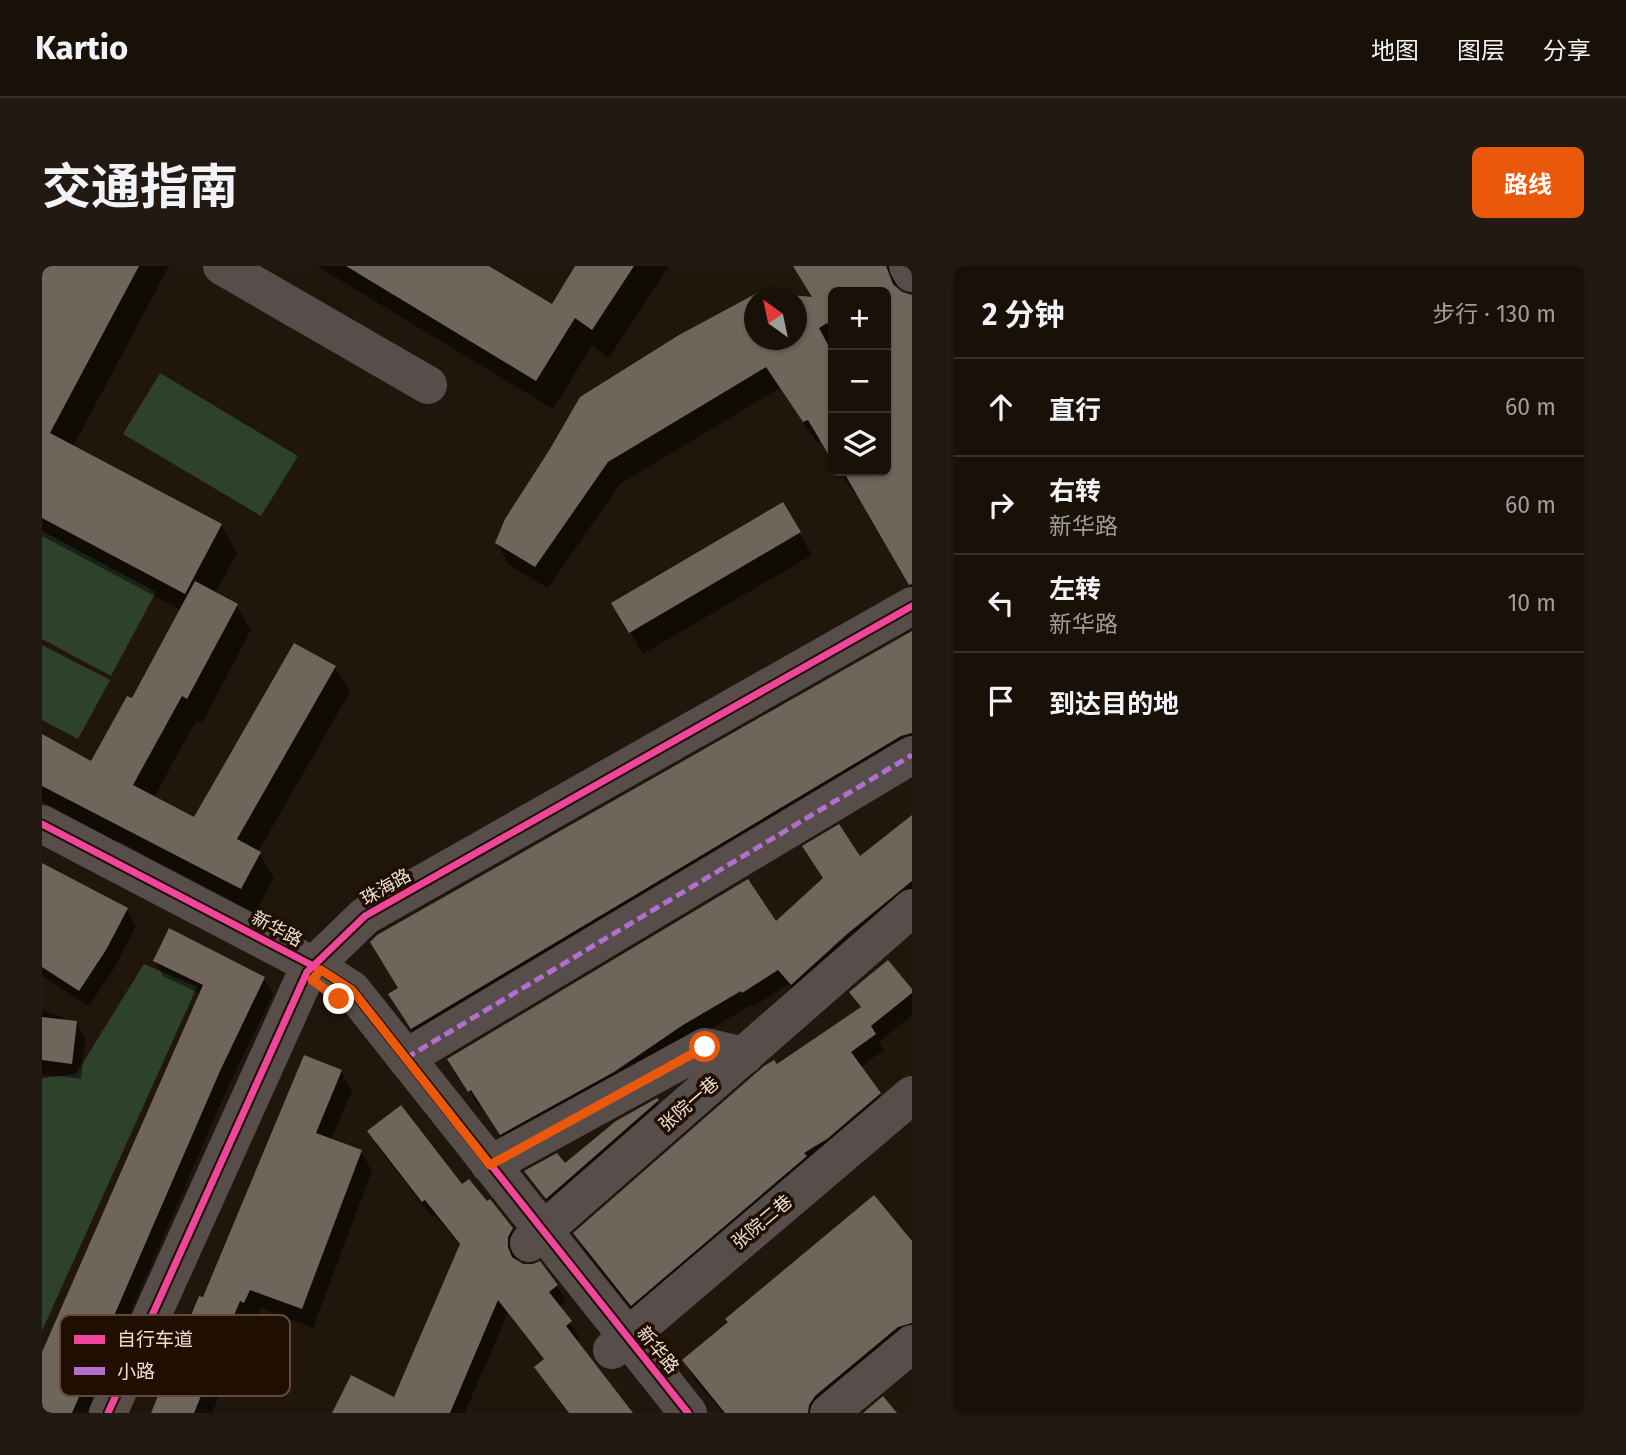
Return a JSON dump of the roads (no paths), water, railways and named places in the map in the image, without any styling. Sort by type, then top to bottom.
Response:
[{"type":"street","points":[[222,266],[428,385]]},
{"type":"street","points":[[908,266],[912,273]]},
{"type":"street","name":"珠海路","points":[[154,1315],[313,973],[365,916],[912,606]]},
{"type":"street","name":"珠海路","points":[[162,1315],[313,973],[369,924],[912,616]]},
{"type":"street","points":[[406,1058],[912,755]]},
{"type":"street","name":"新华路","points":[[42,824],[313,973],[339,999],[622,1346],[688,1413]]},
{"type":"street","name":"新华路","points":[[42,846],[352,990],[490,1165],[539,1241]]},
{"type":"street","name":"张院一巷","points":[[539,1241],[912,908]]},
{"type":"street","name":"张院一巷","points":[[539,1241],[912,920]]},
{"type":"street","points":[[490,1165],[705,1047],[744,1056]]},
{"type":"street","name":"张院二巷","points":[[622,1346],[912,1095]]},
{"type":"street","name":"张院二巷","points":[[622,1346],[912,1106]]},
{"type":"street","points":[[829,1413],[912,1344]]},
{"type":"street","name":"新华路","points":[[622,1346],[661,1413]]},
{"type":"street","name":"珠海路","points":[[108,1413],[116,1396]]},
{"type":"street","name":"珠海路","points":[[119,1413],[126,1396]]}]
